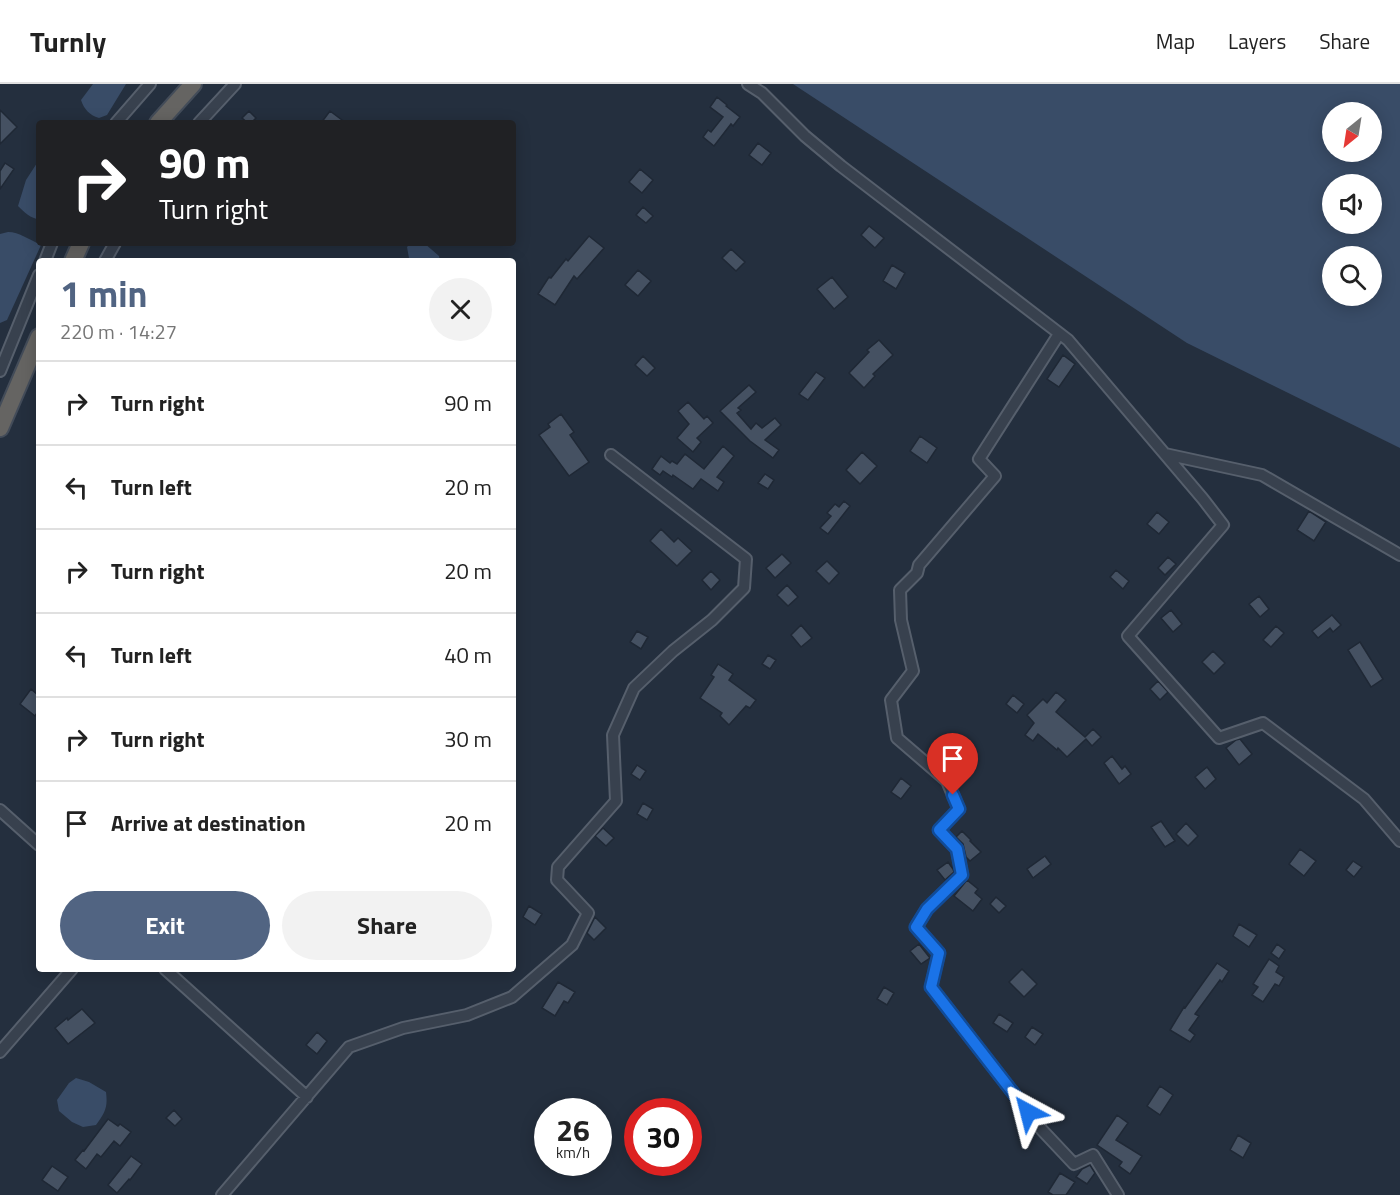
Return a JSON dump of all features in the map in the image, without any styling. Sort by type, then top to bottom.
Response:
[{"type":"highway","points":[[161,120],[193,84]]},
{"type":"highway","points":[[0,428],[36,344]]},
{"type":"street","points":[[119,120],[150,84]]},
{"type":"street","points":[[202,120],[235,84]]},
{"type":"street","points":[[748,84],[762,93],[841,166],[1068,340],[1223,525],[1128,636],[1219,738],[1263,723],[1364,799],[1400,841]]},
{"type":"street","points":[[0,371],[36,282]]},
{"type":"street","points":[[1059,334],[979,459],[995,476],[919,566],[917,573],[900,590],[901,620],[913,671],[891,700],[897,738],[947,781],[959,809],[939,830],[957,849],[962,875],[927,909],[916,927],[939,953],[931,987],[1042,1130],[1074,1164],[1093,1155],[1118,1195]]},
{"type":"street","points":[[1165,454],[1262,475],[1400,555]]},
{"type":"street","points":[[222,1195],[349,1047],[403,1028],[466,1016],[512,997],[572,945],[588,913],[557,880],[558,867],[616,801],[613,735],[634,688],[673,651],[712,620],[744,588],[746,559],[611,455]]},
{"type":"street","points":[[0,810],[36,842]]},
{"type":"street","points":[[0,1052],[69,972]]},
{"type":"street","points":[[168,972],[307,1097]]},
{"type":"water","points":[[93,84],[126,84],[107,115],[99,118],[87,111],[81,100]]},
{"type":"water","points":[[793,84],[1400,84],[1400,448],[1187,343]]},
{"type":"water","points":[[36,165],[36,219],[18,206],[26,180]]},
{"type":"water","points":[[12,232],[36,243],[36,246],[41,246],[7,320],[0,323],[0,234]]},
{"type":"water","points":[[427,246],[439,258],[409,258],[407,247]]},
{"type":"water","points":[[76,1078],[89,1082],[106,1092],[105,1110],[96,1125],[83,1127],[72,1122],[59,1111],[57,1100],[69,1083]]},
{"type":"building","points":[[717,97],[740,117],[733,126],[731,124],[714,146],[703,137],[708,130],[711,132],[723,117],[710,107]]},
{"type":"building","points":[[0,110],[17,127],[0,144]]},
{"type":"building","points":[[249,111],[256,118],[244,120],[242,118]]},
{"type":"building","points":[[330,111],[342,120],[323,120]]},
{"type":"building","points":[[758,143],[771,153],[762,165],[749,155]]},
{"type":"building","points":[[5,163],[14,169],[0,189],[0,171]]},
{"type":"building","points":[[640,169],[653,180],[642,193],[629,182]]},
{"type":"building","points":[[643,207],[653,216],[646,223],[636,215]]},
{"type":"building","points":[[869,226],[884,238],[875,248],[861,235]]},
{"type":"building","points":[[589,236],[604,248],[577,279],[574,276],[555,305],[538,294],[549,277],[551,278],[566,259],[568,261]]},
{"type":"building","points":[[731,249],[745,262],[736,271],[722,258]]},
{"type":"building","points":[[892,265],[905,273],[896,289],[883,281]]},
{"type":"building","points":[[638,270],[651,281],[638,296],[625,285]]},
{"type":"building","points":[[832,277],[848,297],[834,309],[817,289]]},
{"type":"building","points":[[879,340],[893,355],[873,374],[875,376],[864,388],[849,373],[869,352],[867,350]]},
{"type":"building","points":[[1063,355],[1075,364],[1059,387],[1047,379]]},
{"type":"building","points":[[643,356],[655,368],[647,376],[635,365]]},
{"type":"building","points":[[816,372],[825,378],[808,400],[799,394]]},
{"type":"building","points":[[749,385],[756,392],[738,408],[741,410],[737,413],[751,429],[756,423],[762,428],[775,418],[781,425],[765,440],[779,450],[773,458],[750,441],[720,411]]},
{"type":"building","points":[[688,402],[704,419],[707,416],[713,423],[697,438],[701,442],[693,452],[677,438],[689,424],[678,411]]},
{"type":"building","points":[[561,414],[574,432],[570,435],[589,462],[569,476],[539,435],[550,427],[548,424]]},
{"type":"building","points":[[920,436],[937,448],[927,463],[910,451]]},
{"type":"building","points":[[723,446],[734,456],[717,477],[724,482],[718,491],[701,479],[693,489],[673,475],[672,477],[663,471],[660,475],[652,469],[661,456],[670,463],[672,461],[677,464],[685,454],[704,469]]},
{"type":"building","points":[[862,452],[877,466],[860,484],[846,470]]},
{"type":"building","points":[[765,474],[774,480],[768,489],[758,483]]},
{"type":"building","points":[[844,501],[850,506],[828,534],[820,528],[831,516],[827,513],[835,504],[839,507]]},
{"type":"building","points":[[1309,511],[1326,522],[1314,541],[1297,530]]},
{"type":"building","points":[[1157,512],[1169,522],[1159,534],[1147,524]]},
{"type":"building","points":[[661,529],[674,542],[678,538],[692,551],[677,566],[650,541]]},
{"type":"building","points":[[782,554],[791,563],[775,578],[766,568]]},
{"type":"building","points":[[1168,557],[1176,564],[1165,575],[1158,568]]},
{"type":"building","points":[[827,561],[839,573],[829,584],[816,571]]},
{"type":"building","points":[[1116,570],[1129,581],[1123,589],[1110,577]]},
{"type":"building","points":[[711,571],[720,580],[711,590],[702,580]]},
{"type":"building","points":[[787,585],[798,597],[788,606],[777,595]]},
{"type":"building","points":[[1259,596],[1269,609],[1260,617],[1249,604]]},
{"type":"building","points":[[1171,610],[1182,624],[1173,632],[1161,618]]},
{"type":"building","points":[[1332,615],[1341,625],[1333,632],[1330,628],[1318,638],[1312,631]]},
{"type":"building","points":[[801,625],[812,638],[801,647],[791,635]]},
{"type":"building","points":[[1276,626],[1284,633],[1271,647],[1263,640]]},
{"type":"building","points":[[637,631],[648,637],[641,649],[630,642]]},
{"type":"building","points":[[1360,642],[1383,679],[1371,687],[1348,650]]},
{"type":"building","points":[[1213,651],[1225,663],[1214,674],[1202,662]]},
{"type":"building","points":[[768,655],[776,660],[770,669],[762,664]]},
{"type":"building","points":[[718,664],[733,674],[729,680],[756,700],[750,708],[746,706],[729,725],[720,716],[722,713],[700,698],[714,677],[711,675]]},
{"type":"building","points":[[1158,681],[1168,692],[1160,700],[1150,689]]},
{"type":"building","points":[[31,689],[36,693],[35,716],[20,704]]},
{"type":"building","points":[[1056,692],[1066,700],[1056,712],[1085,737],[1093,729],[1101,737],[1092,746],[1086,739],[1067,757],[1038,734],[1033,741],[1025,735],[1034,723],[1027,715],[1043,699],[1047,703]]},
{"type":"building","points":[[1013,695],[1024,704],[1017,713],[1006,704]]},
{"type":"building","points":[[1240,739],[1252,754],[1239,765],[1226,748]]},
{"type":"building","points":[[1112,756],[1122,769],[1125,766],[1131,774],[1119,784],[1104,763]]},
{"type":"building","points":[[637,765],[646,771],[640,780],[631,774]]},
{"type":"building","points":[[1207,767],[1216,779],[1205,789],[1195,777]]},
{"type":"building","points":[[901,778],[911,786],[901,799],[891,792]]},
{"type":"building","points":[[643,803],[653,809],[647,820],[637,814]]},
{"type":"building","points":[[1161,821],[1175,841],[1165,847],[1151,827]]},
{"type":"building","points":[[1186,823],[1198,836],[1188,846],[1176,834]]},
{"type":"building","points":[[603,828],[614,838],[606,846],[595,836]]},
{"type":"building","points":[[962,831],[981,852],[970,861],[966,857],[963,844],[956,837]]},
{"type":"building","points":[[1300,849],[1316,861],[1304,876],[1289,864]]},
{"type":"building","points":[[1045,856],[1051,864],[1033,878],[1027,869]]},
{"type":"building","points":[[1353,861],[1362,867],[1354,877],[1346,870]]},
{"type":"building","points":[[948,862],[954,872],[945,880],[937,870]]},
{"type":"building","points":[[967,880],[978,889],[975,893],[982,899],[973,911],[954,896]]},
{"type":"building","points":[[996,897],[1006,906],[999,913],[990,904]]},
{"type":"building","points":[[529,906],[542,914],[535,925],[523,917]]},
{"type":"building","points":[[595,917],[606,928],[594,940],[587,933]]},
{"type":"building","points":[[1239,924],[1257,935],[1249,947],[1233,936]]},
{"type":"building","points":[[919,944],[930,958],[921,964],[910,951]]},
{"type":"building","points":[[1277,944],[1285,950],[1279,959],[1271,953]]},
{"type":"building","points":[[1269,959],[1279,966],[1276,972],[1284,977],[1279,986],[1275,984],[1263,1002],[1252,995],[1258,987],[1253,984]]},
{"type":"building","points":[[1217,963],[1229,971],[1195,1014],[1199,1016],[1189,1030],[1195,1035],[1190,1042],[1170,1030]]},
{"type":"building","points":[[1022,969],[1037,984],[1024,997],[1009,982]]},
{"type":"building","points":[[558,982],[575,992],[568,1003],[564,1001],[555,1016],[542,1008]]},
{"type":"building","points":[[884,987],[894,993],[887,1005],[877,999]]},
{"type":"building","points":[[82,1009],[95,1023],[68,1044],[55,1028]]},
{"type":"building","points":[[999,1014],[1013,1023],[1007,1032],[993,1023]]},
{"type":"building","points":[[1032,1027],[1043,1034],[1035,1045],[1025,1037]]},
{"type":"building","points":[[317,1032],[327,1041],[317,1054],[306,1045]]},
{"type":"building","points":[[1160,1086],[1173,1095],[1160,1115],[1147,1106]]},
{"type":"building","points":[[174,1110],[182,1119],[175,1126],[166,1118]]},
{"type":"building","points":[[1117,1115],[1128,1123],[1116,1140],[1142,1156],[1130,1174],[1119,1166],[1122,1162],[1097,1145]]},
{"type":"building","points":[[108,1119],[131,1132],[120,1146],[114,1141],[101,1157],[97,1154],[86,1169],[75,1160]]},
{"type":"building","points":[[1238,1135],[1251,1143],[1243,1158],[1230,1150]]},
{"type":"building","points":[[131,1156],[142,1164],[117,1193],[108,1185]]},
{"type":"building","points":[[1090,1165],[1095,1173],[1087,1184],[1076,1177],[1082,1169]]},
{"type":"building","points":[[52,1166],[68,1177],[58,1191],[42,1180]]},
{"type":"building","points":[[1060,1173],[1075,1182],[1066,1195],[1053,1195],[1048,1192]]},
{"type":"route","points":[[953,795],[959,809],[939,830],[957,849],[962,875],[927,909],[916,927],[939,953],[931,987],[1028,1112]]}]
